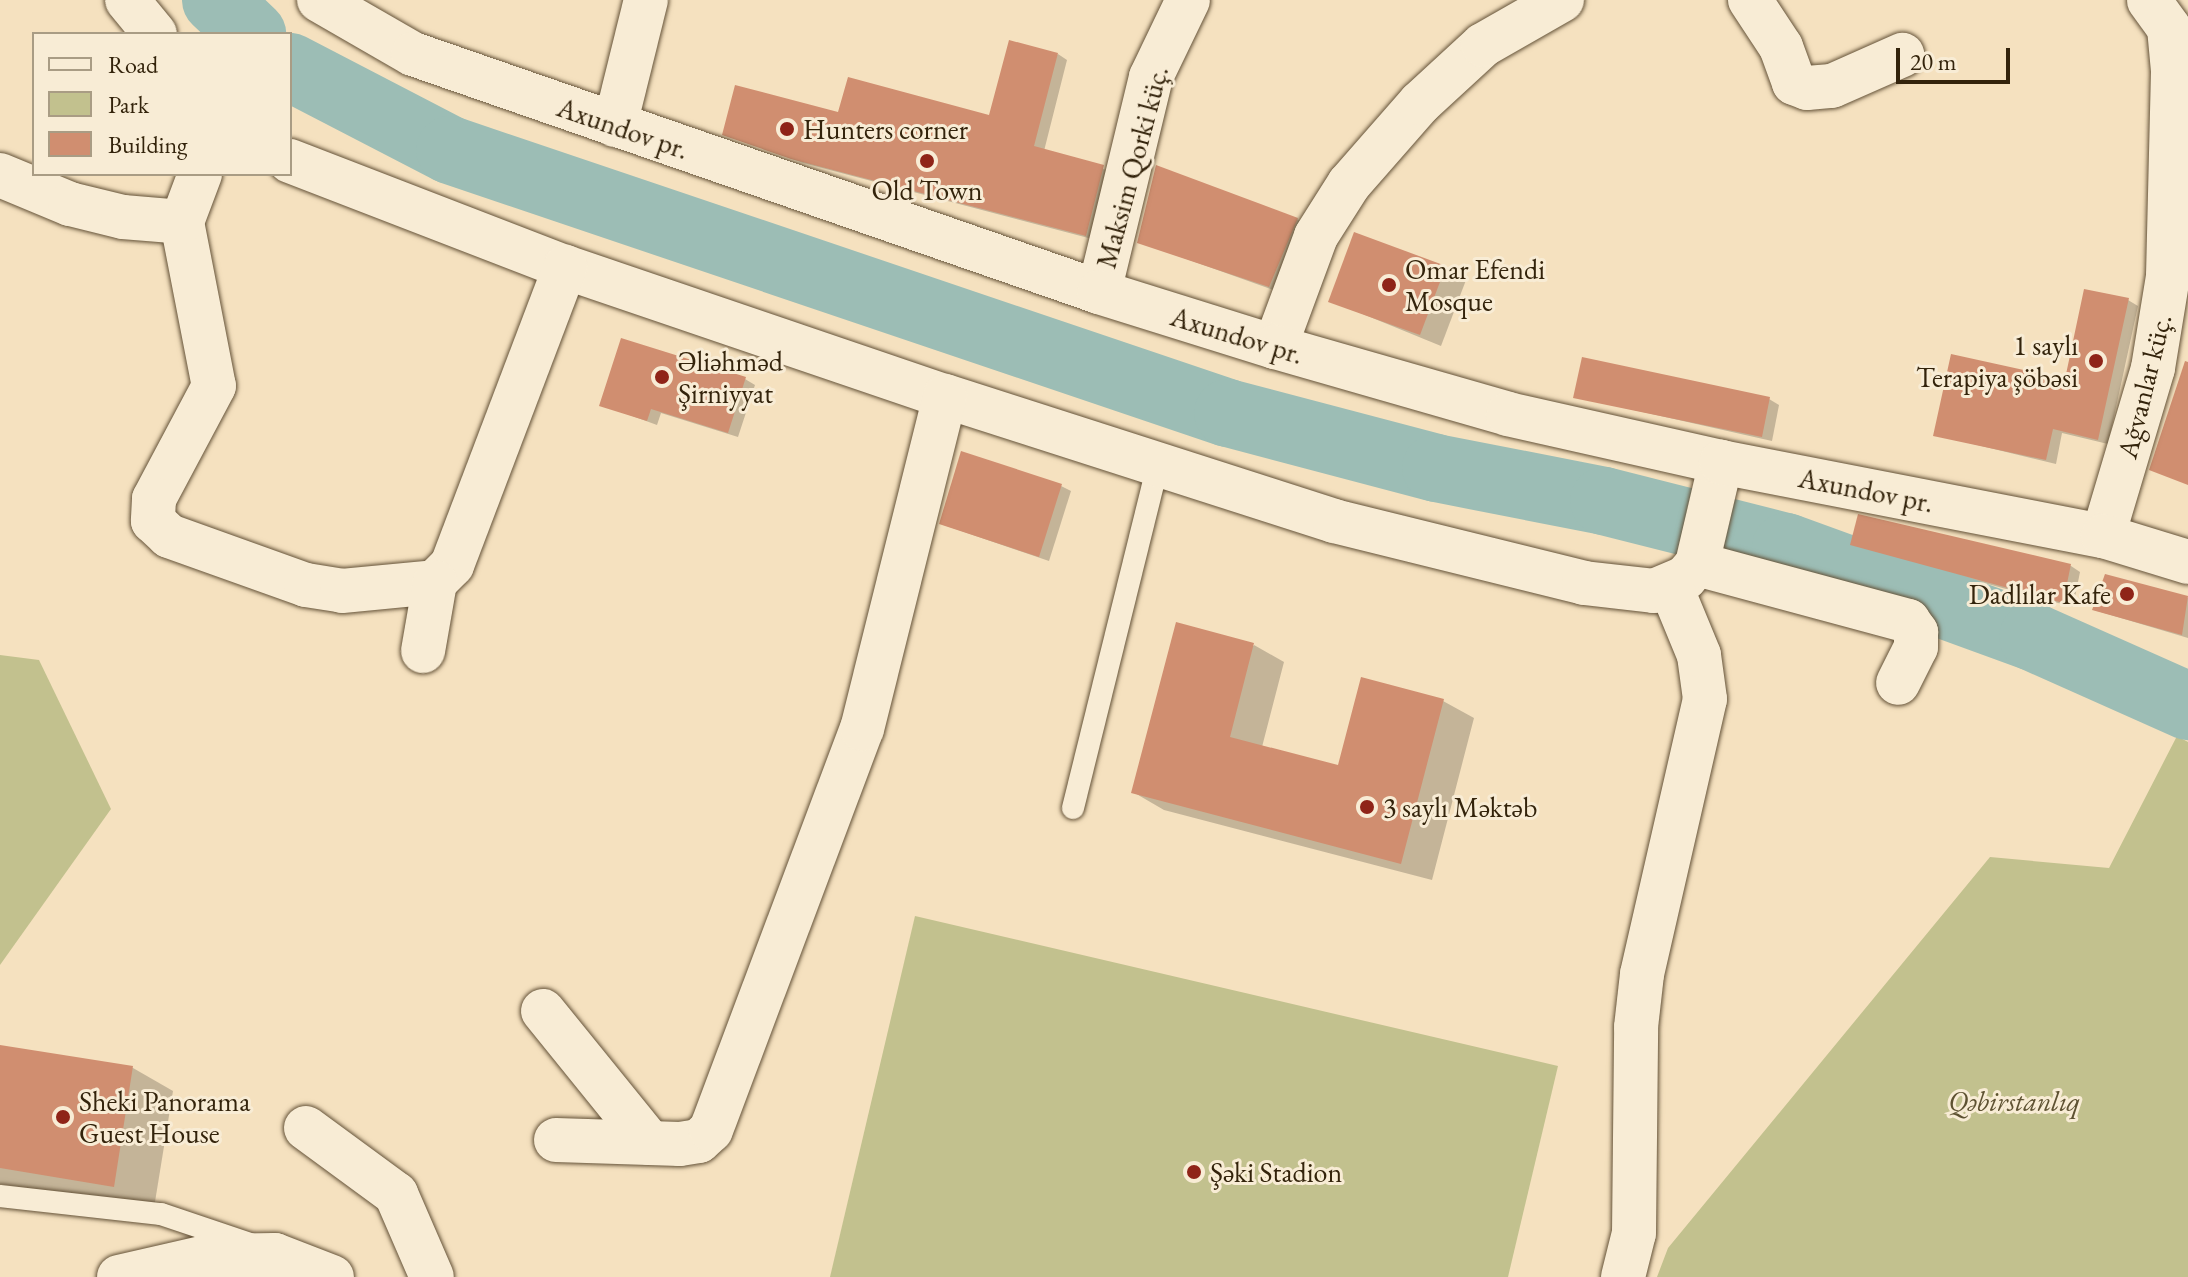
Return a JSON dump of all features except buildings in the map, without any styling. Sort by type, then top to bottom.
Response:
[{"type":"street","points":[[127,0],[153,32]]},
{"type":"street","name":"Axundov pr.","points":[[319,0],[413,54],[1099,292],[1508,414],[1716,480],[2103,536],[2188,562]]},
{"type":"street","points":[[615,125],[646,0]]},
{"type":"street","name":"Maksim Qorki küç.","points":[[1099,292],[1151,77],[1188,0]]},
{"type":"street","points":[[1275,347],[1316,236],[1349,184],[1420,103],[1483,45],[1562,0]]},
{"type":"street","points":[[1750,0],[1781,47],[1794,83],[1807,88],[1832,86],[1902,55]]},
{"type":"street","name":"Ağvanlar küç.","points":[[2103,536],[2161,335],[2168,276],[2173,71],[2168,17]]},
{"type":"street","points":[[292,162],[565,267],[945,396],[1158,464],[1453,552],[1628,590],[1684,576],[1908,621],[1916,632],[1916,647],[1898,683]]},
{"type":"street","points":[[0,175],[70,204],[123,217],[182,222]]},
{"type":"street","points":[[199,176],[182,222],[214,386],[154,499],[153,521],[169,536],[306,585],[342,591],[435,582]]},
{"type":"street","points":[[423,651],[435,582],[452,565],[565,267]]},
{"type":"street","points":[[556,1140],[699,1141],[711,1130],[862,729],[945,396]]},
{"type":"street","points":[[1623,1277],[1634,1233],[1636,1027],[1642,974],[1705,699],[1684,576],[1716,480]]},
{"type":"street","points":[[543,1011],[650,1143]]},
{"type":"street","points":[[306,1128],[396,1194],[432,1277]]},
{"type":"street","points":[[120,1277],[210,1256],[275,1255],[332,1277]]},
{"type":"lane","points":[[1073,808],[1158,464]]},
{"type":"lane","points":[[0,1196],[161,1214],[223,1231],[275,1255]]},
{"type":"green space","points":[[0,655],[39,660],[111,809],[0,965]]},
{"type":"green space","name":"Qəbirstanlıq","points":[[2177,736],[2188,742],[2188,1277],[1657,1277],[1668,1248],[1990,857],[2109,868]]},
{"type":"green space","name":"Şəki Stadion","points":[[915,916],[1558,1066],[1508,1277],[830,1277]]},
{"type":"waterway","points":[[216,0],[250,32]]},
{"type":"waterway","points":[[292,68],[450,150],[1228,413],[1436,468],[1604,501],[1786,547],[2033,637],[2188,706]]},
{"type":"place","name":"Hunters corner","points":[[787,129]]},
{"type":"place","name":"Old Town","points":[[927,161]]},
{"type":"place","name":"Omar Efendi Mosque","points":[[1389,285]]},
{"type":"place","name":"1 saylı Terapiya şöbəsi","points":[[2096,361]]},
{"type":"place","name":"Əliəhməd Şirniyyat","points":[[662,377]]},
{"type":"place","name":"Dadlılar Kafe","points":[[2127,594]]},
{"type":"place","name":"3 saylı Məktəb","points":[[1367,807]]},
{"type":"place","name":"Sheki Panorama Guest House","points":[[63,1117]]},
{"type":"place","name":"Şəki Stadion","points":[[1194,1172]]}]
